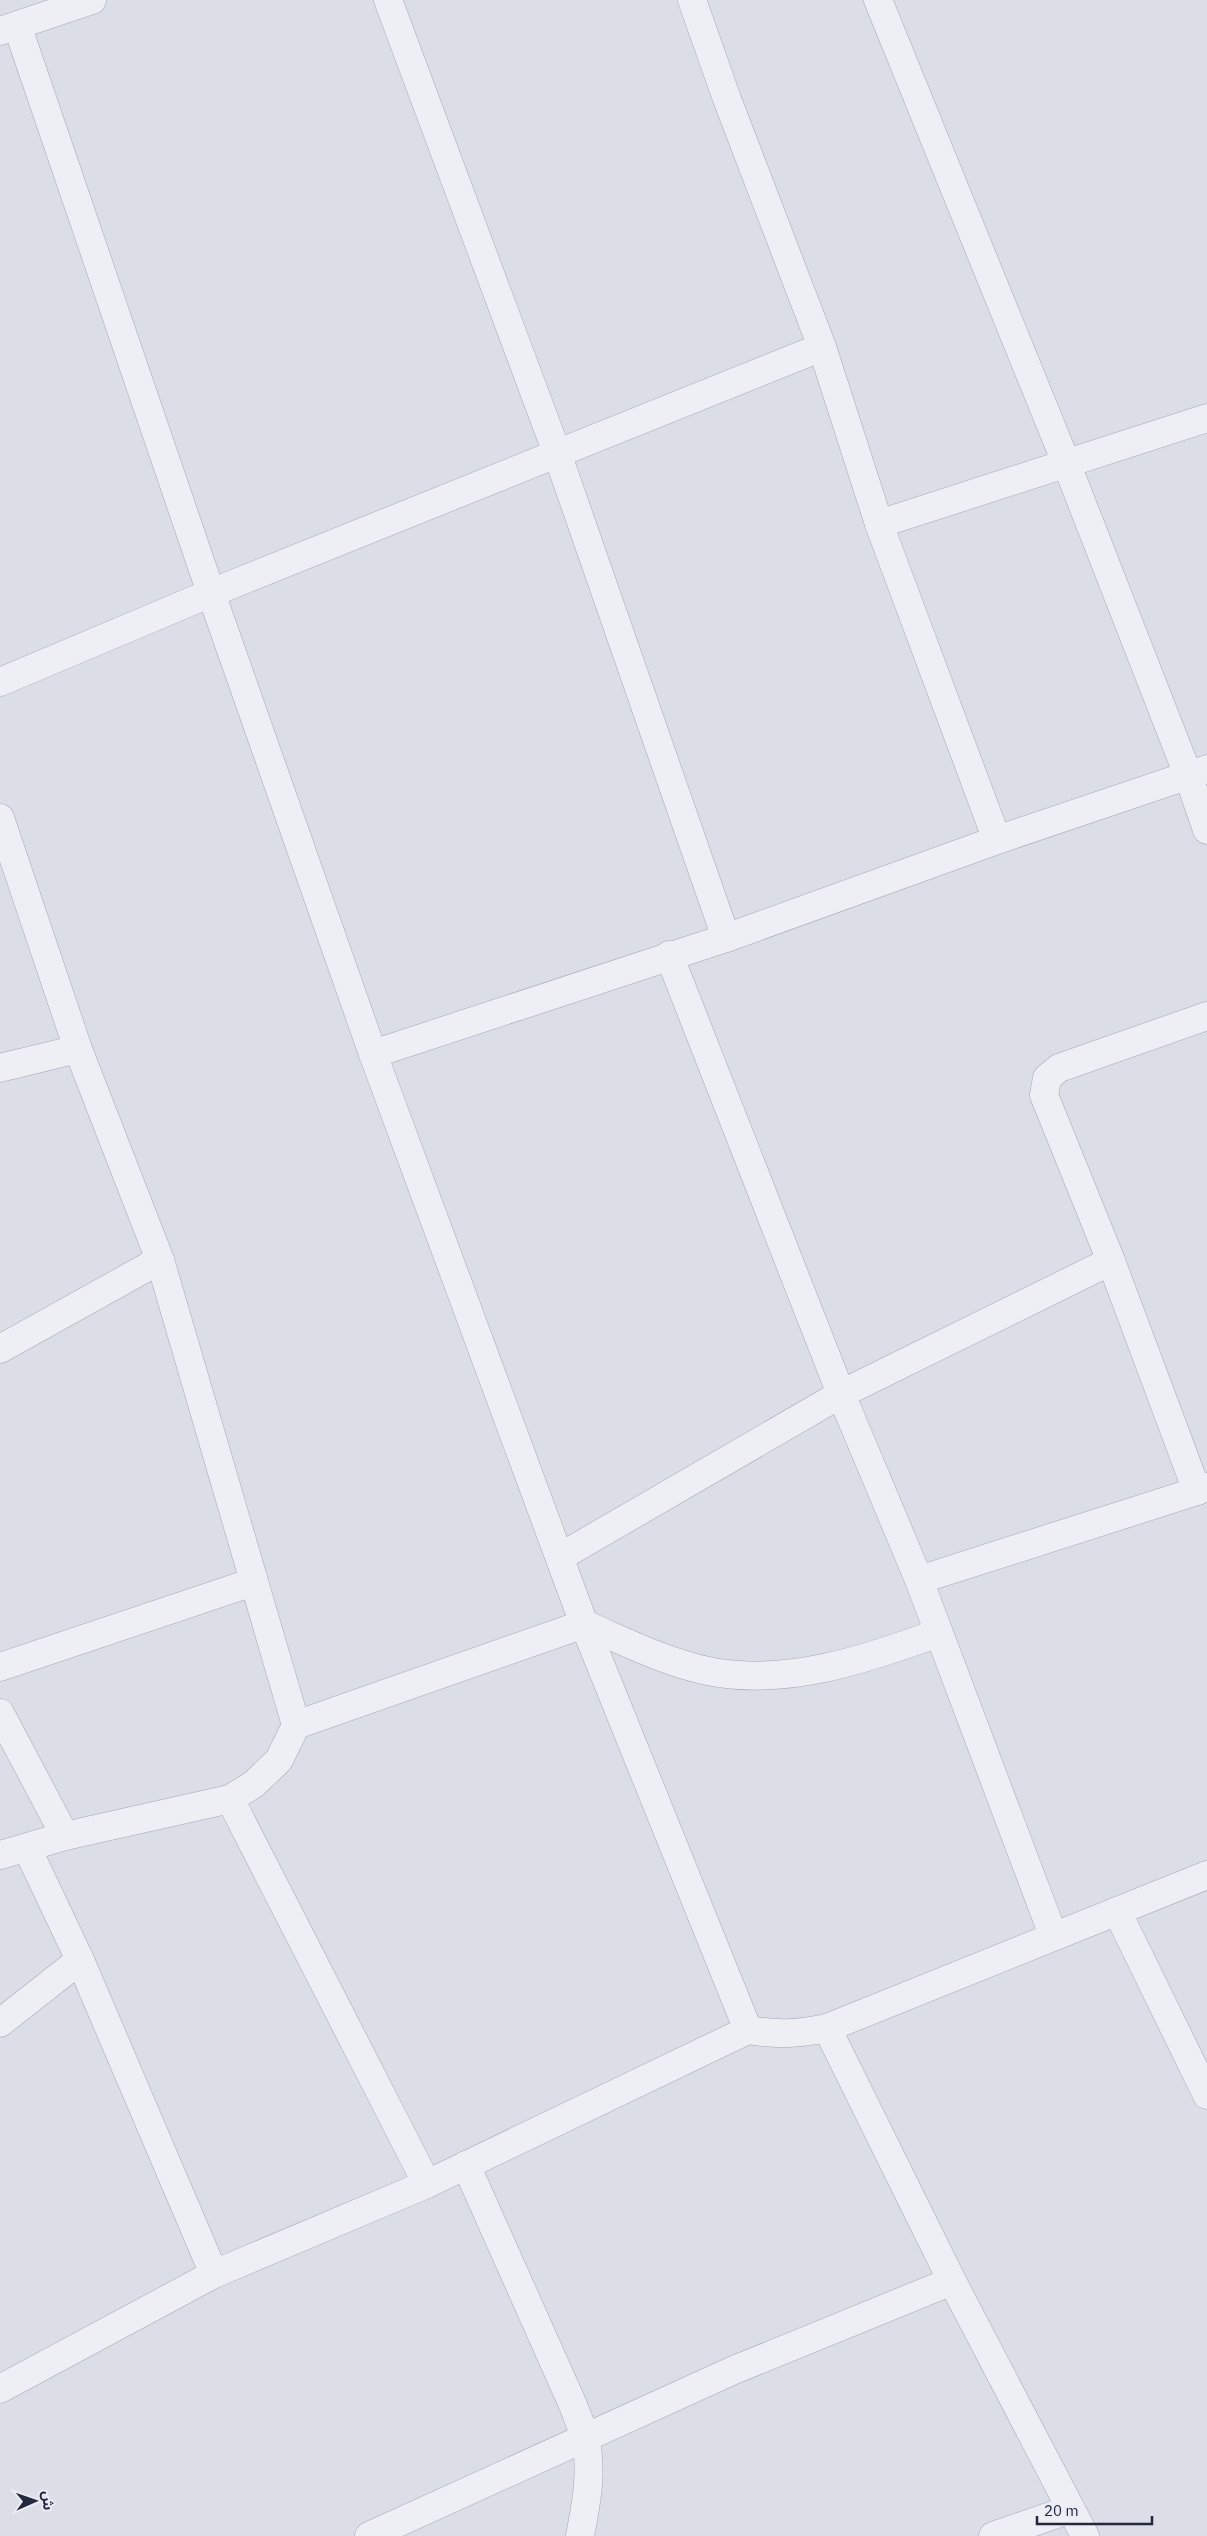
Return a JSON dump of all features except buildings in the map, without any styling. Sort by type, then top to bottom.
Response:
[{"type":"street","points":[[92,0],[9,28],[373,1054],[584,1624],[748,2030]]},
{"type":"street","points":[[388,0],[558,453],[726,938]]},
{"type":"street","points":[[692,0],[727,99],[822,347],[879,524],[997,840]]},
{"type":"street","points":[[878,0],[1067,465],[1198,772],[1207,830]]},
{"type":"street","points":[[0,682],[211,593],[822,347]]},
{"type":"street","points":[[879,524],[1067,465],[1207,418]]},
{"type":"street","points":[[373,1054],[669,955],[726,938],[997,840],[1198,772]]},
{"type":"street","points":[[0,818],[78,1049],[160,1260],[296,1725],[280,1760],[254,1784],[230,1800],[65,1836],[0,1855]]},
{"type":"street","points":[[669,955],[841,1394],[918,1580],[1053,1935]]},
{"type":"street","points":[[918,1580],[1202,1489],[1044,1095],[1047,1078],[1059,1068],[1207,1016]]},
{"type":"street","points":[[0,1068],[78,1049]]},
{"type":"street","points":[[0,1349],[160,1260]]},
{"type":"street","points":[[560,1557],[841,1394],[1111,1261]]},
{"type":"street","points":[[0,1667],[253,1582]]},
{"type":"street","points":[[296,1725],[584,1624],[660,1656],[709,1671],[765,1675],[823,1668],[886,1652],[938,1632]]},
{"type":"street","points":[[0,1713],[65,1836]]},
{"type":"street","points":[[230,1800],[427,2184]]},
{"type":"street","points":[[27,1848],[80,1960],[214,2274]]},
{"type":"street","points":[[0,2390],[214,2274],[427,2184],[748,2030],[775,2035],[798,2034],[827,2028],[1053,1935],[1207,1876]]},
{"type":"street","points":[[1117,1911],[1207,2095]]},
{"type":"street","points":[[0,2022],[80,1960]]},
{"type":"street","points":[[827,2028],[952,2281],[1085,2536]]},
{"type":"street","points":[[466,2165],[573,2405],[586,2439],[588,2465],[585,2507],[580,2536]]},
{"type":"street","points":[[369,2536],[586,2439],[734,2370],[952,2281]]},
{"type":"street","points":[[993,2536],[1071,2509]]}]
